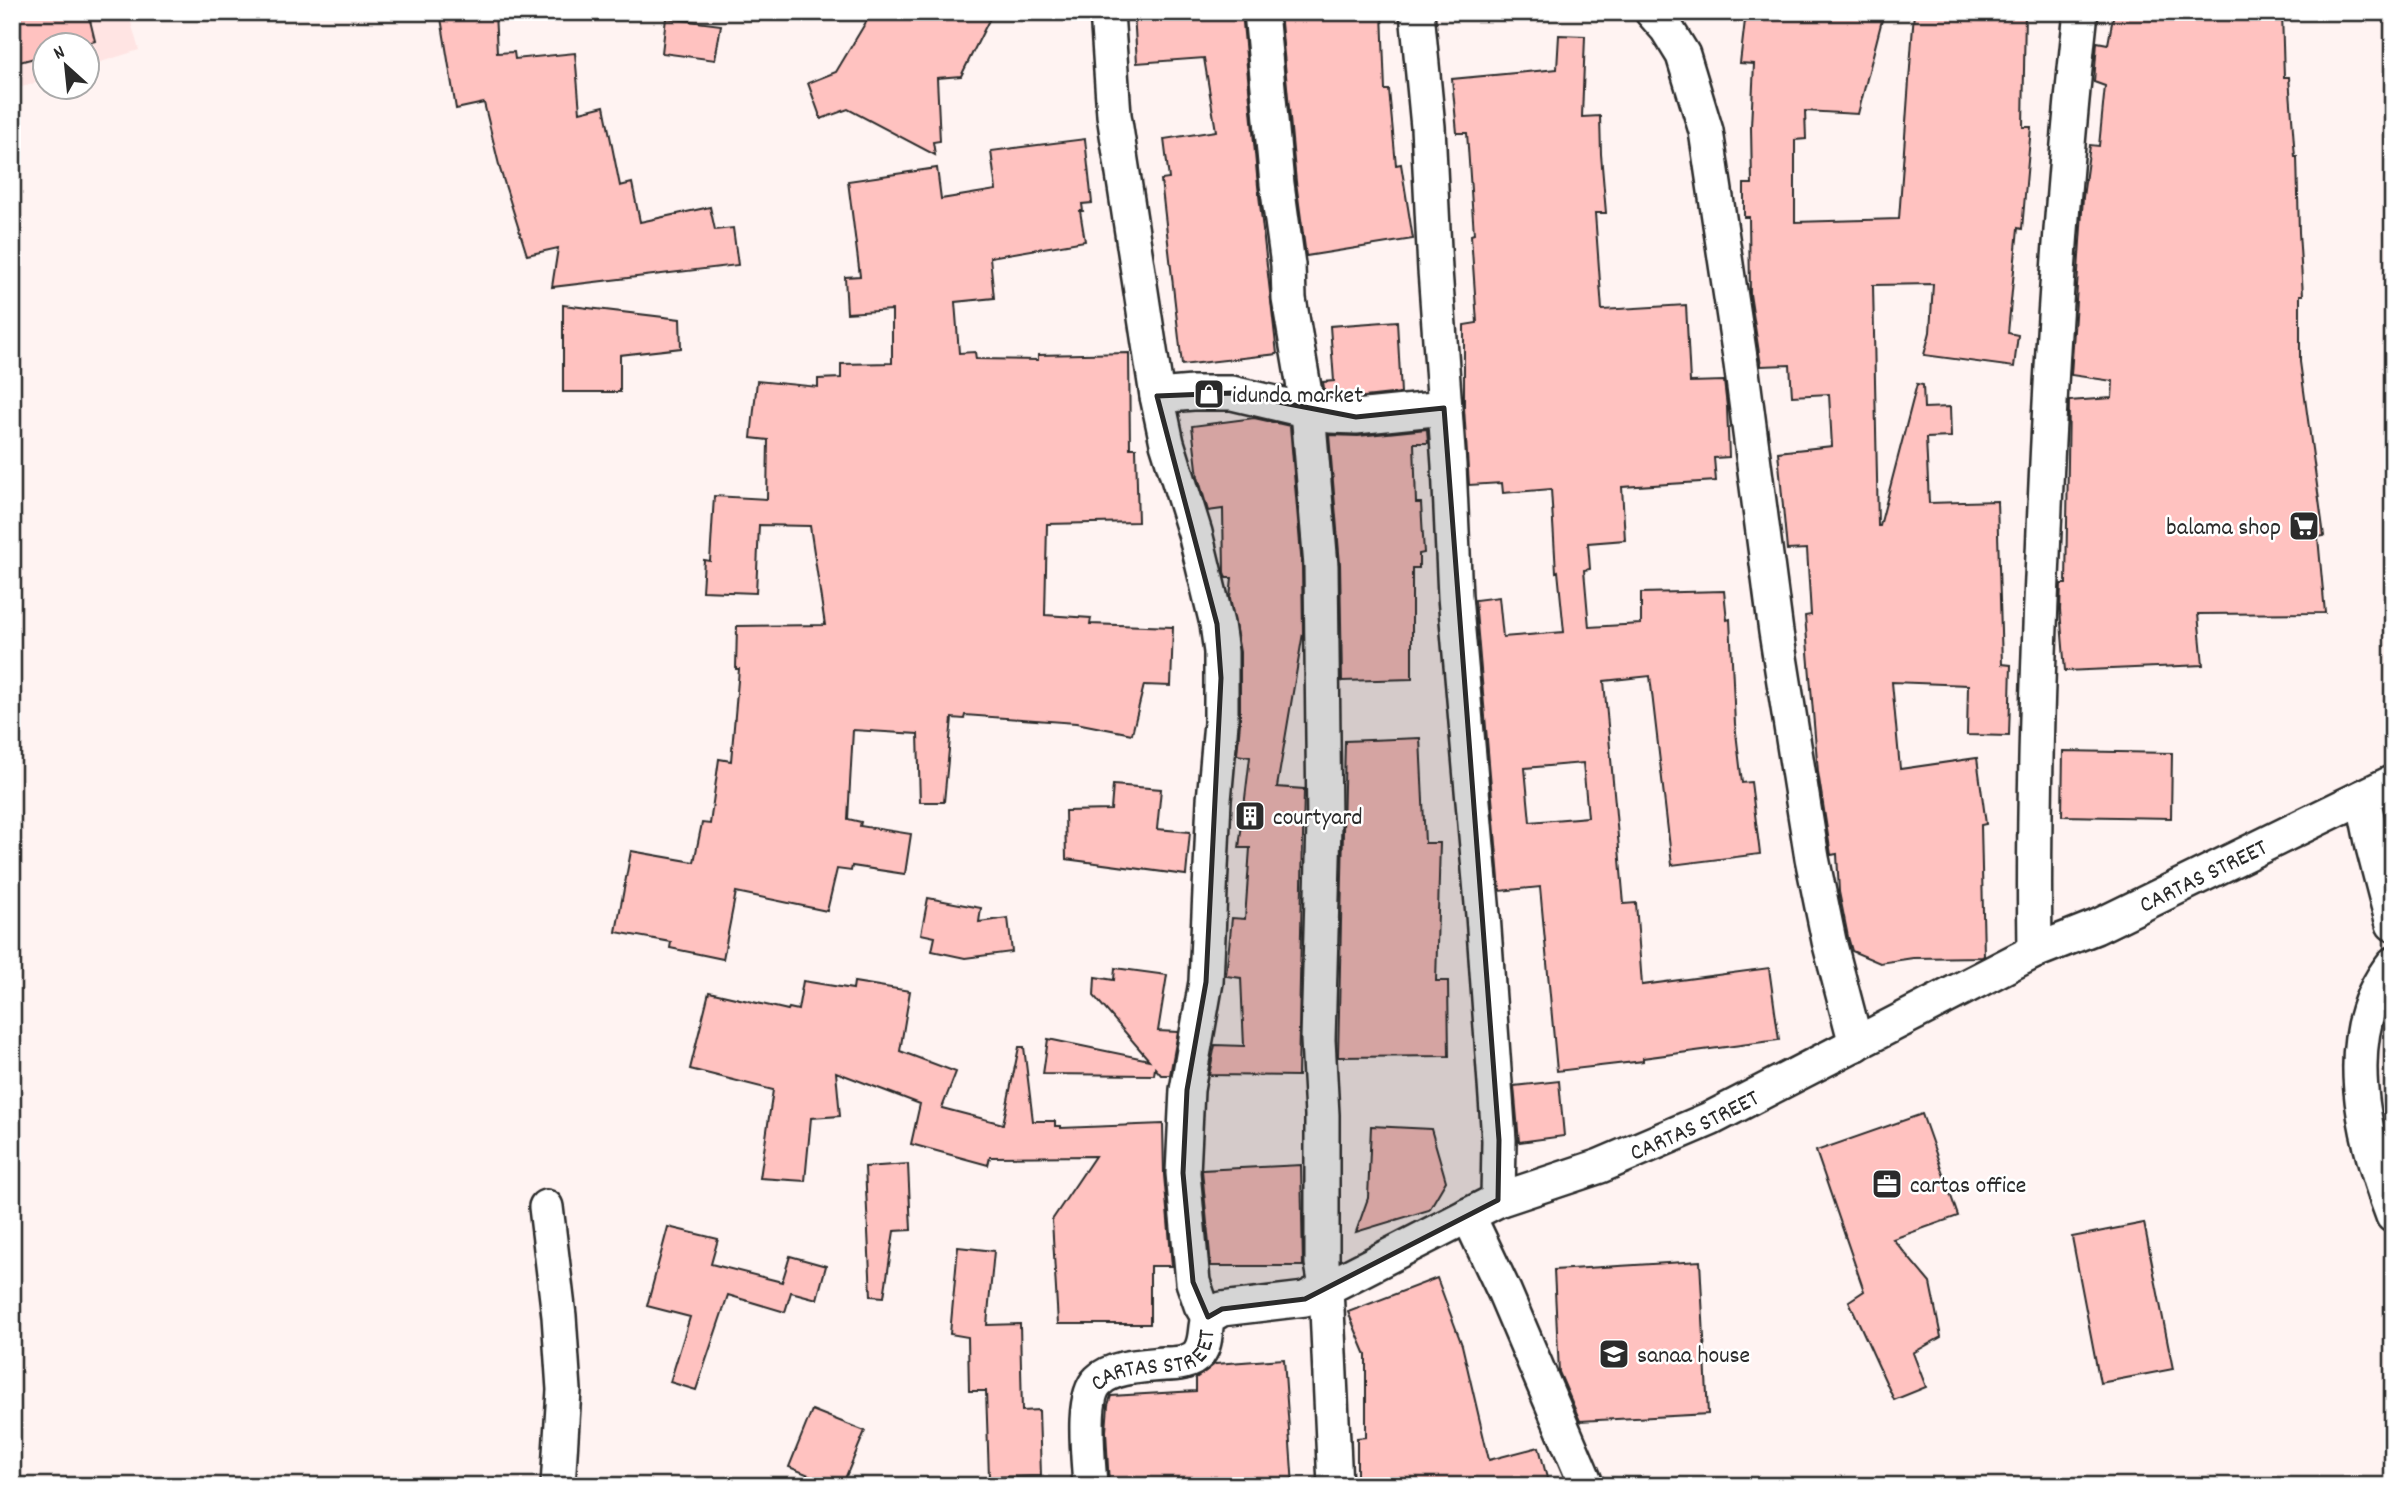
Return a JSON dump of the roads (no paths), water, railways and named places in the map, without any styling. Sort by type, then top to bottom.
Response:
[{"type":"street","points":[[1107,12],[1114,115],[1157,396],[1167,443],[1195,533],[1221,652],[1222,723],[1214,800],[1206,982],[1187,1090],[1183,1174],[1193,1282],[1208,1317]]},
{"type":"street","points":[[1261,12],[1277,184],[1288,265],[1290,310],[1308,411],[1321,566],[1324,824],[1318,1040],[1322,1115],[1322,1263],[1326,1287],[1335,1486]]},
{"type":"street","points":[[1417,12],[1449,465],[1455,597],[1483,915],[1499,1140],[1499,1200]]},
{"type":"street","points":[[1652,12],[1683,55],[1706,131],[1741,364],[1776,632],[1812,858],[1829,941],[1856,1044]]},
{"type":"street","points":[[2035,951],[2033,839],[2050,375],[2059,231],[2081,12]]},
{"type":"street","points":[[1157,396],[1232,393],[1330,416],[1356,417],[1444,408]]},
{"type":"street","name":"CARTAS STREET","points":[[1090,1486],[1088,1434],[1091,1389],[1099,1379],[1125,1369],[1191,1360],[1205,1342],[1208,1317],[1222,1309],[1305,1299],[1499,1200],[1600,1166],[1710,1119],[2035,951],[2096,926],[2393,782]]},
{"type":"street","points":[[2364,797],[2387,883],[2393,924]]},
{"type":"street","points":[[2393,964],[2383,976],[2371,1000],[2362,1032],[2361,1081],[2365,1128],[2393,1216]]},
{"type":"street","points":[[546,1207],[559,1316],[564,1390],[558,1486]]},
{"type":"street","points":[[1468,1215],[1504,1291],[1587,1486]]},
{"type":"place","name":"idunda market","points":[[1209,394]]},
{"type":"place","name":"balama shop","points":[[2304,526]]},
{"type":"place","name":"courtyard","points":[[1250,816]]},
{"type":"place","name":"cartas office","points":[[1887,1184]]},
{"type":"place","name":"sanaa house","points":[[1614,1354]]}]
